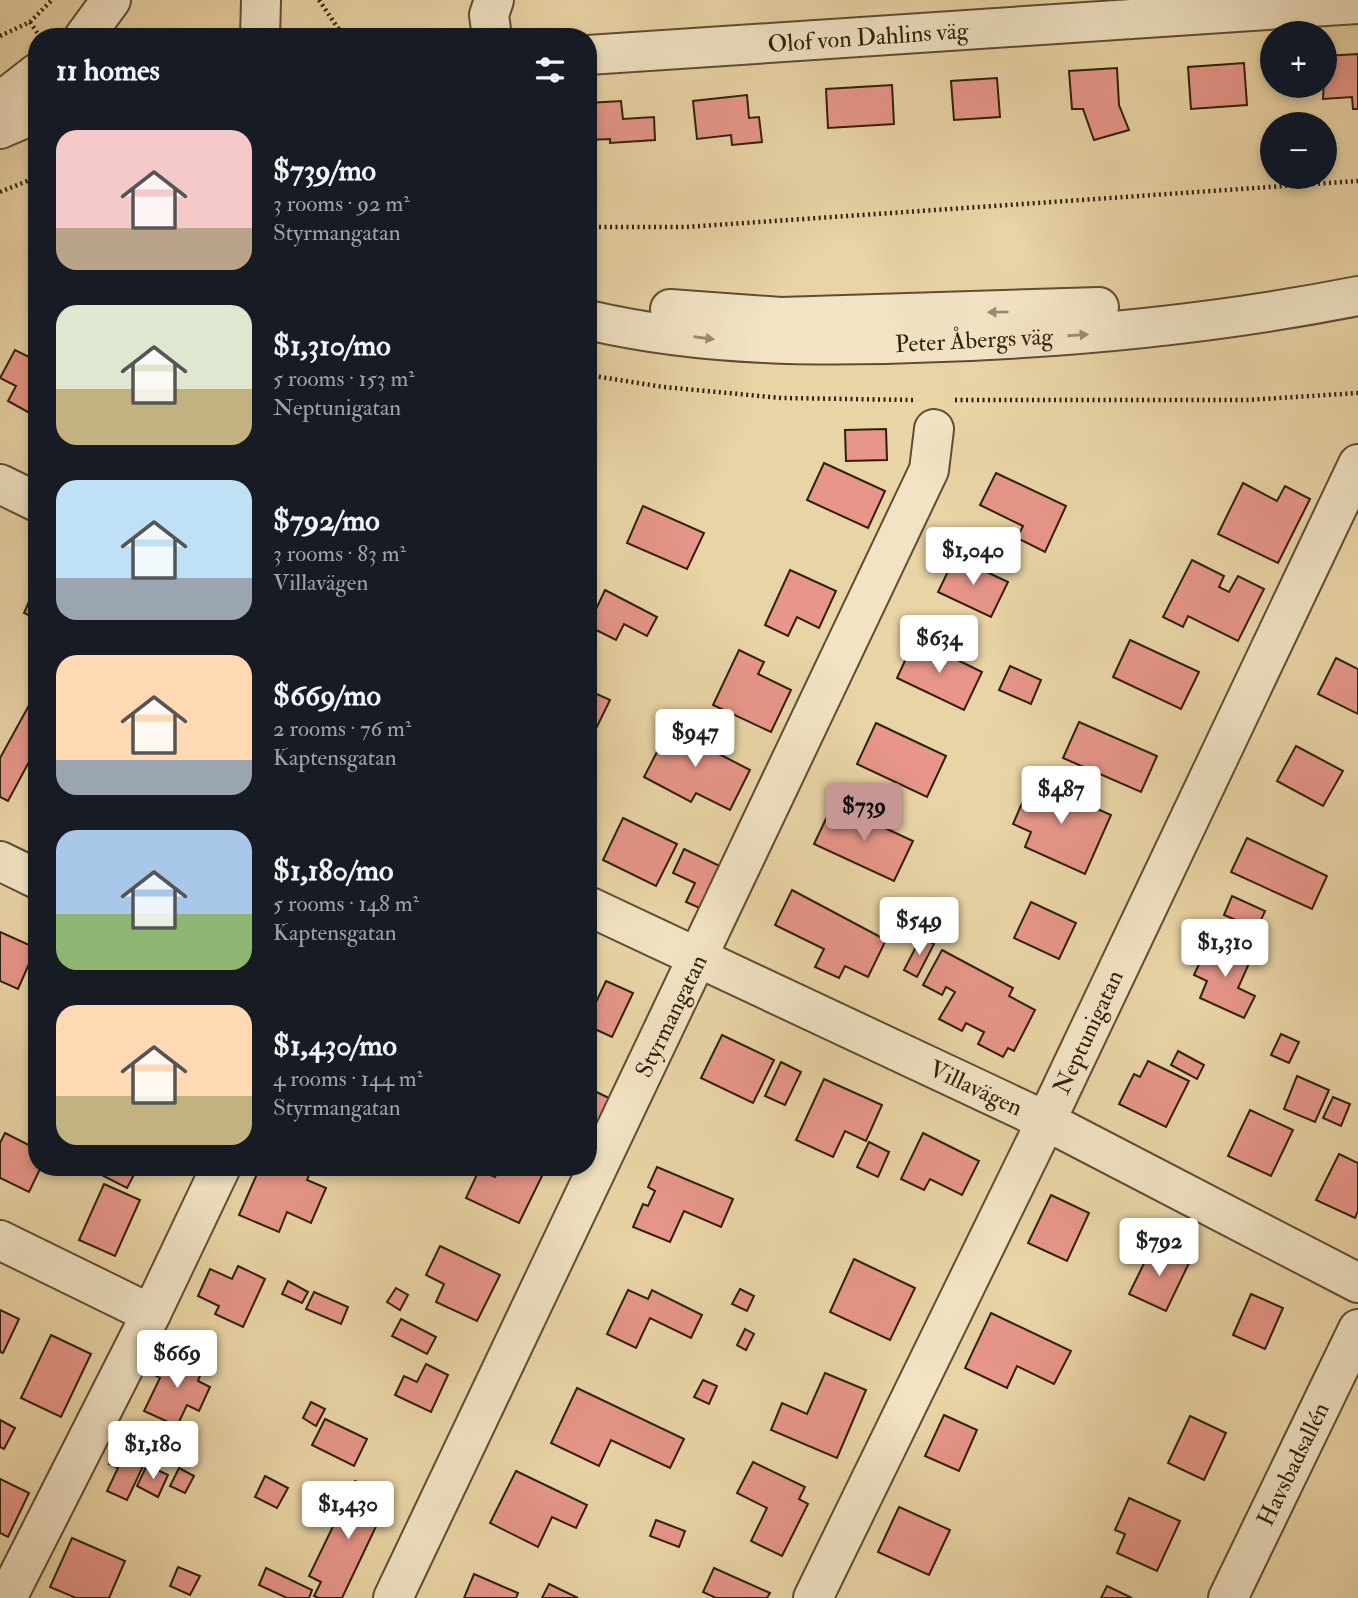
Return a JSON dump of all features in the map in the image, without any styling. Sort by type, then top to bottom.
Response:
[{"type":"street","points":[[91,28],[111,0]]},
{"type":"street","points":[[111,0],[111,28]]},
{"type":"street","points":[[260,28],[261,0]]},
{"type":"street","points":[[491,28],[489,15],[494,0]]},
{"type":"street","name":"Olof von Dahlins väg","points":[[597,54],[1358,4]]},
{"type":"street","points":[[0,102],[28,80]]},
{"type":"street","points":[[0,129],[28,117]]},
{"type":"street","name":"Peter Åbergs väg","points":[[597,297],[681,311],[781,317],[1074,310],[1298,286],[1358,275]]},
{"type":"street","name":"Peter Åbergs väg","points":[[597,321],[721,341],[797,345],[884,344],[1101,333],[1220,319],[1358,296]]},
{"type":"street","name":"Styrmangatan","points":[[597,1172],[929,470],[938,409]]},
{"type":"street","name":"Neptunigatan","points":[[813,1598],[1046,1121],[1358,464]]},
{"type":"street","points":[[0,484],[28,498]]},
{"type":"street","points":[[0,861],[28,875]]},
{"type":"street","name":"Villavägen","points":[[597,910],[1046,1121],[1358,1283]]},
{"type":"street","points":[[5,1593],[151,1314],[217,1176]]},
{"type":"street","name":"Styrmangatan","points":[[393,1598],[595,1176]]},
{"type":"street","points":[[0,1241],[151,1314]]},
{"type":"street","name":"Havsbadsallén","points":[[1228,1598],[1358,1329]]},
{"type":"path","points":[[0,37],[30,22],[52,0]]},
{"type":"path","points":[[318,0],[338,28]]},
{"type":"path","points":[[30,22],[34,28]]},
{"type":"path","points":[[0,192],[28,181]]},
{"type":"path","points":[[597,227],[685,227],[1358,181]]},
{"type":"path","points":[[597,376],[663,387],[938,409],[1247,400],[1358,393]]},
{"type":"building","points":[[1358,54],[1358,109],[1353,109],[1352,97],[1323,99],[1337,98],[1337,55]]},
{"type":"building","points":[[1244,63],[1247,105],[1191,109],[1188,67]]},
{"type":"building","points":[[1117,68],[1119,105],[1129,130],[1094,140],[1083,109],[1072,109],[1069,71]]},
{"type":"building","points":[[997,78],[1000,117],[954,120],[951,81]]},
{"type":"building","points":[[892,85],[894,124],[828,128],[826,89]]},
{"type":"building","points":[[747,95],[749,118],[759,117],[762,142],[732,145],[731,135],[697,139],[693,101]]},
{"type":"building","points":[[621,101],[623,119],[654,117],[655,140],[610,143],[610,139],[597,140],[597,102]]},
{"type":"building","points":[[15,350],[28,356],[28,412],[8,401],[16,386],[0,378]]},
{"type":"building","points":[[886,429],[887,460],[846,461],[845,430]]},
{"type":"building","points":[[824,463],[885,491],[868,528],[807,500]]},
{"type":"building","points":[[996,473],[1066,506],[1045,552],[1017,538],[1023,526],[980,505]]},
{"type":"building","points":[[1243,483],[1277,501],[1285,486],[1310,499],[1278,563],[1218,534]]},
{"type":"building","points":[[643,506],[704,533],[687,569],[627,543]]},
{"type":"building","points":[[955,557],[1008,582],[991,617],[938,592]]},
{"type":"building","points":[[1192,560],[1224,576],[1219,587],[1229,592],[1238,576],[1264,589],[1238,641],[1188,616],[1183,627],[1163,617]]},
{"type":"building","points":[[790,570],[836,591],[819,628],[797,617],[788,636],[765,625]]},
{"type":"building","points":[[605,590],[657,617],[647,636],[624,624],[616,640],[597,630],[597,607]]},
{"type":"building","points":[[915,639],[982,672],[964,710],[897,678]]},
{"type":"building","points":[[1130,640],[1199,672],[1181,709],[1113,677]]},
{"type":"building","points":[[739,650],[764,662],[758,674],[791,690],[771,732],[713,705]]},
{"type":"building","points":[[1336,658],[1358,669],[1358,714],[1318,694]]},
{"type":"building","points":[[1010,666],[1041,680],[1031,704],[999,690]]},
{"type":"building","points":[[597,694],[610,700],[597,727]]},
{"type":"building","points":[[28,707],[28,764],[8,801],[0,797],[0,758]]},
{"type":"building","points":[[673,721],[696,732],[692,740],[750,770],[730,810],[696,793],[691,802],[644,777]]},
{"type":"building","points":[[1079,722],[1157,756],[1141,792],[1063,758]]},
{"type":"building","points":[[876,723],[946,756],[927,797],[857,764]]},
{"type":"building","points":[[1296,746],[1343,771],[1323,806],[1277,781]]},
{"type":"building","points":[[1032,780],[1111,815],[1085,874],[1025,847],[1031,832],[1013,824]]},
{"type":"building","points":[[833,804],[913,841],[894,881],[814,844]]},
{"type":"building","points":[[623,818],[677,844],[656,886],[603,860]]},
{"type":"building","points":[[1247,838],[1327,876],[1312,909],[1231,872]]},
{"type":"building","points":[[684,849],[722,867],[702,909],[686,902],[695,883],[673,873]]},
{"type":"building","points":[[792,890],[886,940],[868,977],[845,966],[839,978],[815,967],[824,949],[775,925]]},
{"type":"building","points":[[1232,896],[1265,911],[1257,929],[1224,915]]},
{"type":"building","points":[[1031,902],[1076,923],[1059,959],[1014,938]]},
{"type":"building","points":[[0,932],[28,944],[28,966],[18,989],[0,981]]},
{"type":"building","points":[[921,937],[934,944],[917,977],[904,970]]},
{"type":"building","points":[[1210,940],[1251,959],[1238,988],[1255,996],[1244,1018],[1200,998],[1207,981],[1194,975]]},
{"type":"building","points":[[942,950],[1013,988],[1009,996],[1035,1010],[1014,1051],[1008,1048],[1003,1057],[978,1044],[984,1032],[966,1023],[962,1031],[939,1019],[955,992],[946,987],[942,995],[923,985]]},
{"type":"building","points":[[606,981],[633,993],[612,1037],[597,1030],[597,1000]]},
{"type":"building","points":[[1281,1034],[1299,1042],[1289,1063],[1271,1055]]},
{"type":"building","points":[[722,1035],[774,1060],[753,1103],[701,1078]]},
{"type":"building","points":[[1178,1051],[1204,1065],[1197,1079],[1171,1065]]},
{"type":"building","points":[[1148,1061],[1189,1081],[1166,1127],[1119,1104],[1134,1074],[1140,1077]]},
{"type":"building","points":[[781,1062],[801,1072],[785,1105],[765,1096]]},
{"type":"building","points":[[1297,1076],[1329,1090],[1315,1122],[1284,1109]]},
{"type":"building","points":[[824,1079],[882,1105],[866,1141],[845,1131],[833,1157],[796,1140]]},
{"type":"building","points":[[597,1092],[609,1098],[597,1124]]},
{"type":"building","points":[[1333,1097],[1350,1104],[1341,1126],[1323,1118]]},
{"type":"building","points":[[1250,1110],[1293,1130],[1271,1176],[1228,1156]]},
{"type":"building","points":[[5,1133],[28,1144],[28,1176],[37,1176],[29,1192],[0,1178],[0,1143]]},
{"type":"building","points":[[923,1133],[979,1161],[962,1195],[930,1179],[924,1190],[901,1179]]},
{"type":"building","points":[[869,1142],[889,1152],[878,1177],[857,1167]]},
{"type":"building","points":[[1339,1154],[1358,1163],[1358,1211],[1355,1218],[1316,1200]]},
{"type":"building","points":[[657,1167],[733,1199],[721,1227],[684,1211],[670,1242],[633,1227],[643,1204],[648,1206],[655,1191],[648,1187]]},
{"type":"building","points":[[104,1176],[133,1176],[127,1188]]},
{"type":"building","points":[[256,1176],[309,1176],[307,1180],[326,1188],[311,1223],[287,1212],[279,1232],[239,1215]]},
{"type":"building","points":[[476,1176],[542,1176],[519,1223],[466,1198]]},
{"type":"building","points":[[104,1184],[140,1200],[115,1256],[79,1240]]},
{"type":"building","points":[[1051,1195],[1089,1213],[1067,1261],[1028,1243]]},
{"type":"building","points":[[1153,1245],[1189,1263],[1166,1311],[1129,1294]]},
{"type":"building","points":[[440,1246],[500,1275],[477,1321],[436,1302],[444,1284],[426,1275]]},
{"type":"building","points":[[854,1259],[915,1288],[890,1340],[830,1312]]},
{"type":"building","points":[[238,1266],[265,1279],[243,1327],[215,1314],[219,1306],[198,1296],[210,1269],[232,1279]]},
{"type":"building","points":[[288,1281],[308,1292],[302,1303],[282,1294]]},
{"type":"building","points":[[396,1288],[408,1295],[400,1310],[387,1302]]},
{"type":"building","points":[[740,1289],[754,1296],[747,1311],[732,1304]]},
{"type":"building","points":[[628,1290],[648,1299],[652,1290],[702,1315],[691,1338],[650,1318],[636,1348],[607,1334]]},
{"type":"building","points":[[314,1292],[348,1307],[341,1324],[306,1309]]},
{"type":"building","points":[[1251,1294],[1283,1308],[1265,1349],[1233,1335]]},
{"type":"building","points":[[0,1310],[19,1319],[3,1353],[0,1352]]},
{"type":"building","points":[[991,1313],[1071,1351],[1054,1384],[1017,1366],[1007,1388],[965,1368]]},
{"type":"building","points":[[401,1319],[436,1337],[427,1354],[392,1336]]},
{"type":"building","points":[[745,1329],[754,1334],[746,1350],[737,1345]]},
{"type":"building","points":[[51,1335],[91,1354],[61,1417],[21,1398]]},
{"type":"building","points":[[169,1353],[203,1368],[198,1381],[210,1387],[199,1411],[187,1405],[177,1426],[144,1411],[160,1378],[153,1374],[158,1364],[163,1367]]},
{"type":"building","points":[[426,1364],[448,1375],[431,1412],[395,1395],[404,1376],[417,1382]]},
{"type":"building","points":[[825,1373],[866,1390],[837,1458],[771,1430],[782,1403],[807,1414]]},
{"type":"building","points":[[703,1380],[717,1386],[709,1404],[694,1397]]},
{"type":"building","points":[[577,1388],[684,1439],[670,1468],[611,1440],[599,1466],[551,1443]]},
{"type":"building","points":[[311,1402],[325,1409],[316,1426],[303,1418]]},
{"type":"building","points":[[944,1415],[977,1430],[959,1471],[925,1456]]},
{"type":"building","points":[[1190,1416],[1226,1433],[1204,1480],[1168,1463]]},
{"type":"building","points":[[325,1419],[367,1439],[354,1466],[312,1445]]},
{"type":"building","points":[[0,1420],[15,1428],[4,1449],[0,1447]]},
{"type":"building","points":[[117,1448],[145,1462],[127,1500],[107,1491],[118,1468],[109,1464]]},
{"type":"building","points":[[753,1462],[805,1487],[799,1499],[808,1504],[782,1556],[751,1541],[767,1508],[737,1493]]},
{"type":"building","points":[[147,1465],[168,1475],[158,1497],[137,1486]]},
{"type":"building","points":[[179,1468],[194,1476],[185,1493],[170,1486]]},
{"type":"building","points":[[516,1471],[587,1505],[576,1528],[552,1517],[538,1547],[490,1523]]},
{"type":"building","points":[[265,1476],[288,1488],[277,1508],[255,1497]]},
{"type":"building","points":[[0,1479],[29,1493],[8,1537],[0,1533]]},
{"type":"building","points":[[355,1481],[390,1497],[342,1598],[319,1598],[314,1596],[321,1582],[309,1576]]},
{"type":"building","points":[[1129,1498],[1180,1521],[1157,1571],[1117,1553],[1125,1534],[1115,1530]]},
{"type":"building","points":[[899,1507],[950,1530],[929,1575],[878,1552]]},
{"type":"building","points":[[656,1520],[685,1531],[679,1547],[650,1536]]},
{"type":"building","points":[[72,1538],[125,1561],[109,1598],[76,1598],[50,1587]]},
{"type":"building","points":[[178,1567],[200,1576],[190,1595],[170,1586]]},
{"type":"building","points":[[266,1568],[312,1590],[309,1598],[287,1598],[259,1585]]},
{"type":"building","points":[[714,1568],[770,1593],[767,1598],[716,1598],[703,1592]]},
{"type":"building","points":[[474,1574],[518,1593],[516,1598],[464,1598]]},
{"type":"building","points":[[549,1584],[578,1598],[542,1598]]},
{"type":"building","points":[[1107,1586],[1132,1598],[1101,1598]]}]
